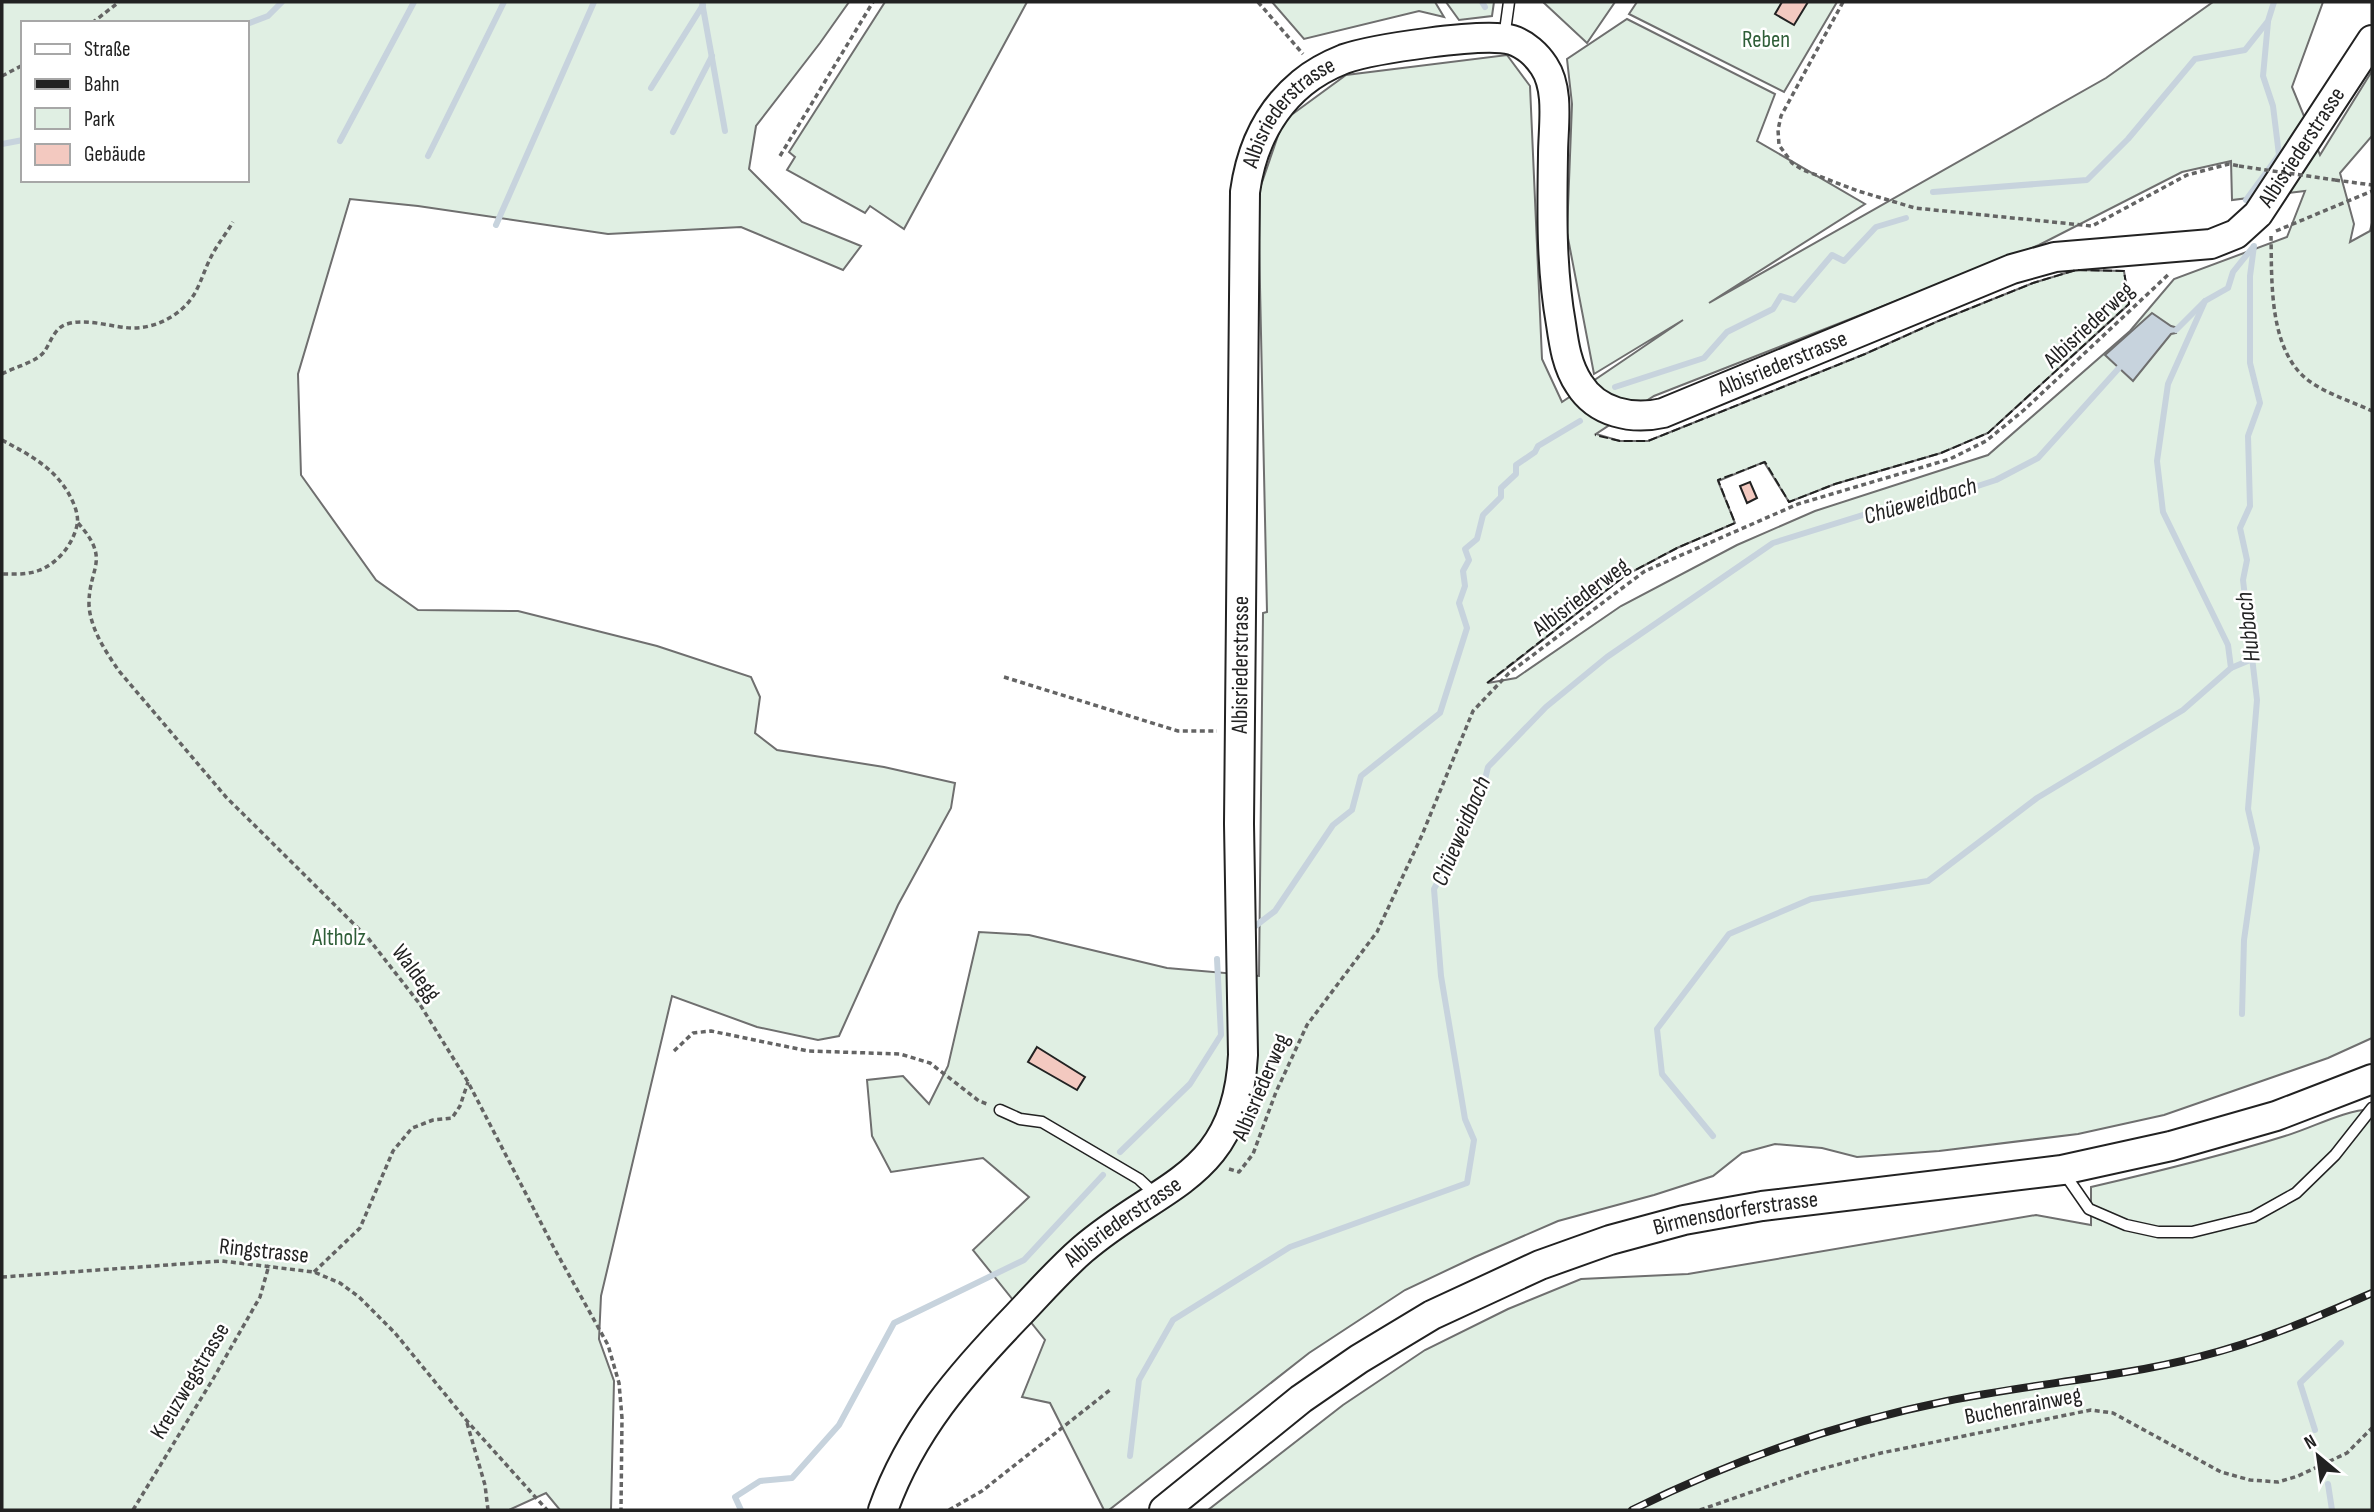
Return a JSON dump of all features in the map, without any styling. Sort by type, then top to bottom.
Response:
[{"type":"main road","name":"Albisriederstrasse","points":[[883,1510],[916,1437],[963,1375],[1083,1249],[1103,1233],[1159,1198],[1203,1162],[1227,1128],[1239,1092],[1243,1071],[1240,729],[1245,209],[1247,175],[1257,141],[1268,121],[1290,93],[1332,64],[1376,51],[1479,38],[1504,38],[1517,42],[1538,58],[1551,82],[1553,93],[1552,248],[1565,353],[1573,374],[1586,393],[1604,407],[1625,414],[1644,416],[1664,413],[2012,269],[2055,257],[2185,248],[2223,240],[2248,225],[2265,224],[2372,40]]},
{"type":"main road","name":"Birmensdorferstrasse","points":[[1164,1510],[1301,1399],[1359,1359],[1432,1315],[1540,1265],[1610,1240],[1684,1220],[1749,1208],[2062,1170],[2171,1146],[2372,1090]]},
{"type":"lane","points":[[1504,38],[1508,2]]},
{"type":"lane","points":[[2062,1170],[2089,1209],[2126,1225],[2158,1232],[2192,1232],[2253,1217],[2296,1193],[2335,1155],[2372,1090]]},
{"type":"lane","points":[[1000,1110],[1020,1119],[1042,1122],[1139,1179],[1159,1198]]},
{"type":"path","points":[[95,21],[119,2]]},
{"type":"path","points":[[780,156],[873,2]]},
{"type":"path","points":[[1258,2],[1301,51]]},
{"type":"path","points":[[1843,2],[1781,116],[1777,130],[1779,145],[1792,163],[1858,191],[1916,208],[2092,226],[2187,175],[2229,164],[2372,185]]},
{"type":"path","points":[[2,76],[21,66]]},
{"type":"path","points":[[2372,191],[2265,224],[2272,297],[2279,334],[2296,370],[2313,384],[2372,411]]},
{"type":"path","points":[[2,374],[18,365],[33,362],[44,352],[52,336],[64,324],[81,321],[113,327],[144,328],[169,320],[196,292],[210,258],[233,222]]},
{"type":"path","name":"Albisriederweg","points":[[1203,1162],[1239,1172],[1253,1154],[1276,1092],[1307,1025],[1377,932],[1422,835],[1473,711],[1508,673],[1645,571],[1798,504],[1950,459],[1986,441],[2024,410],[2175,268],[2185,248]]},
{"type":"path","name":"Waldegg","points":[[2,440],[47,467],[64,485],[74,506],[78,523],[91,538],[96,550],[96,566],[89,605],[94,626],[119,671],[226,797],[368,938],[419,1003],[468,1082],[608,1345],[619,1382],[622,1418],[621,1510]]},
{"type":"path","points":[[2,574],[40,570],[62,556],[78,523]]},
{"type":"path","points":[[1004,677],[1178,731],[1240,729]]},
{"type":"path","points":[[674,1051],[693,1032],[711,1031],[808,1052],[900,1054],[930,1063],[979,1101],[1000,1110]]},
{"type":"path","points":[[314,1272],[360,1228],[393,1151],[412,1128],[433,1120],[452,1118],[460,1106],[468,1082]]},
{"type":"path","name":"Ringstrasse","points":[[2,1277],[222,1261],[314,1272],[340,1283],[359,1297],[395,1333],[467,1421],[547,1510]]},
{"type":"path","name":"Kreuzwegstrasse","points":[[133,1510],[260,1297],[269,1265]]},
{"type":"path","points":[[949,1510],[982,1491],[1110,1390]]},
{"type":"path","name":"Buchenrainweg","points":[[1700,1510],[1806,1473],[1881,1453],[2091,1410],[2113,1413],[2221,1472],[2250,1480],[2278,1482],[2298,1476],[2347,1453],[2372,1428]]},
{"type":"path","points":[[467,1421],[485,1485],[488,1510]]},
{"type":"green space","name":"Altholz","points":[[2,2],[849,2],[756,126],[749,169],[802,222],[861,246],[843,270],[741,227],[608,234],[418,206],[350,199],[298,374],[301,475],[376,580],[418,610],[518,611],[657,646],[751,677],[760,697],[755,733],[777,750],[884,767],[955,783],[951,808],[898,905],[839,1036],[818,1040],[757,1027],[672,996],[601,1296],[599,1339],[614,1381],[611,1510],[560,1510],[546,1493],[509,1510],[2,1510]]},
{"type":"green space","points":[[885,2],[1027,2],[904,229],[870,206],[865,213],[787,170],[795,157],[789,152]]},
{"type":"green space","points":[[1272,2],[1435,2],[1444,17],[1419,11],[1304,39]]},
{"type":"green space","points":[[1446,2],[1494,2],[1492,16],[1459,20]]},
{"type":"green space","points":[[1543,2],[1615,2],[1587,43]]},
{"type":"green space","name":"Reben","points":[[1637,2],[1837,2],[1784,92],[1629,14]]},
{"type":"green space","points":[[2213,2],[2323,2],[2292,87],[2320,155],[2372,71],[2372,136],[2340,173],[2354,224],[2350,242],[2370,231],[2372,223],[2372,1038],[2328,1058],[2164,1115],[2078,1134],[1939,1151],[1857,1157],[1822,1148],[1775,1144],[1742,1153],[1713,1176],[1558,1221],[1405,1290],[1309,1353],[1109,1510],[1104,1510],[1050,1403],[1022,1397],[1045,1340],[973,1250],[1029,1197],[983,1158],[891,1172],[872,1136],[867,1080],[903,1076],[929,1104],[948,1066],[979,932],[1029,935],[1167,968],[1259,976],[1263,613],[1267,612],[1258,194],[1283,121],[1346,75],[1507,55],[1530,86],[1542,359],[1562,402],[1683,320],[1594,374],[1567,233],[1572,104],[1567,59],[1627,19],[1775,94],[1757,141],[1865,204],[1709,303],[2106,78]],"holes":[[[2231,161],[2232,200],[2305,191],[2287,237],[2174,279],[2130,331],[1988,455],[1815,511],[1737,545],[1621,606],[1516,678],[1488,683],[1626,575],[1677,548],[1735,523],[1718,481],[1764,462],[1789,502],[1835,484],[1941,453],[1988,433],[2129,304],[2124,271],[2076,270],[2033,283],[1648,441],[1620,441],[1596,434],[1654,396],[2039,245],[2182,172]]]},
{"type":"green space","points":[[2372,1109],[2372,1510],[1208,1510],[1343,1405],[1425,1350],[1508,1309],[1581,1279],[1688,1274],[2036,1215],[2091,1225],[2091,1187],[2237,1150],[2339,1116]]},
{"type":"shaded area","points":[[2152,313],[2175,327],[2176,333],[2171,334],[2133,381],[2105,355]]},
{"type":"building","points":[[1782,2],[1808,2],[1794,25],[1775,14]]},
{"type":"building","points":[[1750,482],[1757,498],[1747,503],[1740,486]]},
{"type":"building","points":[[1037,1047],[1085,1077],[1077,1090],[1028,1062]]},
{"type":"waterway","points":[[248,24],[268,16],[282,2]]},
{"type":"waterway","points":[[340,141],[414,2]]},
{"type":"waterway","points":[[428,156],[504,2]]},
{"type":"waterway","points":[[496,225],[594,2]]},
{"type":"waterway","points":[[702,2],[725,131]]},
{"type":"waterway","points":[[1482,2],[1485,7]]},
{"type":"waterway","points":[[1933,192],[2087,180],[2128,139],[2195,59],[2245,50],[2268,21],[2274,2]]},
{"type":"waterway","points":[[651,88],[703,5]]},
{"type":"waterway","name":"Hubbach","points":[[2246,200],[2279,155],[2273,106],[2263,76],[2268,22]]},
{"type":"waterway","points":[[673,132],[712,56]]},
{"type":"waterway","points":[[2,144],[21,140]]},
{"type":"waterway","points":[[1615,387],[1704,358],[1727,332],[1773,309],[1781,296],[1794,300],[1832,255],[1844,261],[1876,227],[1906,218]]},
{"type":"waterway","name":"Hubbach","points":[[2242,1014],[2244,940],[2257,848],[2248,809],[2257,700],[2243,580],[2247,560],[2240,528],[2250,506],[2248,436],[2260,403],[2250,363],[2250,276],[2254,246]]},
{"type":"waterway","points":[[2176,330],[2205,301],[2228,288],[2233,272],[2253,247]]},
{"type":"waterway","points":[[1713,1136],[1662,1074],[1657,1029],[1729,934],[1811,899],[1928,881],[2037,798],[2183,710],[2231,668],[2228,645],[2163,512],[2157,461],[2168,384],[2205,301]]},
{"type":"waterway","name":"Chüeweidbach","points":[[1130,1456],[1139,1380],[1173,1320],[1290,1247],[1467,1183],[1474,1140],[1465,1119],[1441,976],[1434,889],[1460,840],[1466,810],[1481,796],[1488,767],[1546,707],[1607,657],[1773,543],[1892,506],[1938,499],[1996,480],[2038,458],[2119,368]]},
{"type":"waterway","points":[[1254,927],[1275,911],[1333,825],[1352,810],[1361,776],[1440,713],[1467,628],[1459,603],[1465,586],[1463,571],[1469,560],[1465,549],[1477,539],[1483,515],[1501,497],[1501,488],[1516,474],[1516,465],[1535,452],[1538,446],[1580,421]]},
{"type":"waterway","points":[[2231,668],[2250,660]]},
{"type":"waterway","points":[[1120,1152],[1190,1084],[1221,1035],[1217,959]]},
{"type":"waterway","points":[[741,1510],[735,1497],[760,1481],[792,1478],[839,1425],[894,1323],[1024,1260],[1103,1175]]},
{"type":"waterway","name":"Hubbach","points":[[2315,1430],[2300,1383],[2341,1343]]},
{"type":"waterway","name":"Hubbach","points":[[2328,1484],[2332,1510]]},
{"type":"railway","points":[[1632,1510],[1746,1460],[1866,1420],[1947,1401],[2198,1357],[2265,1337],[2372,1293]]},
{"type":"fence","points":[[1487,683],[1626,575],[1677,548],[1735,523],[1718,480],[1765,462],[1789,502],[1835,484],[1941,453],[1988,433],[2129,304],[2124,271],[2076,270],[2033,283],[1648,441],[1620,441],[1595,435]]}]
